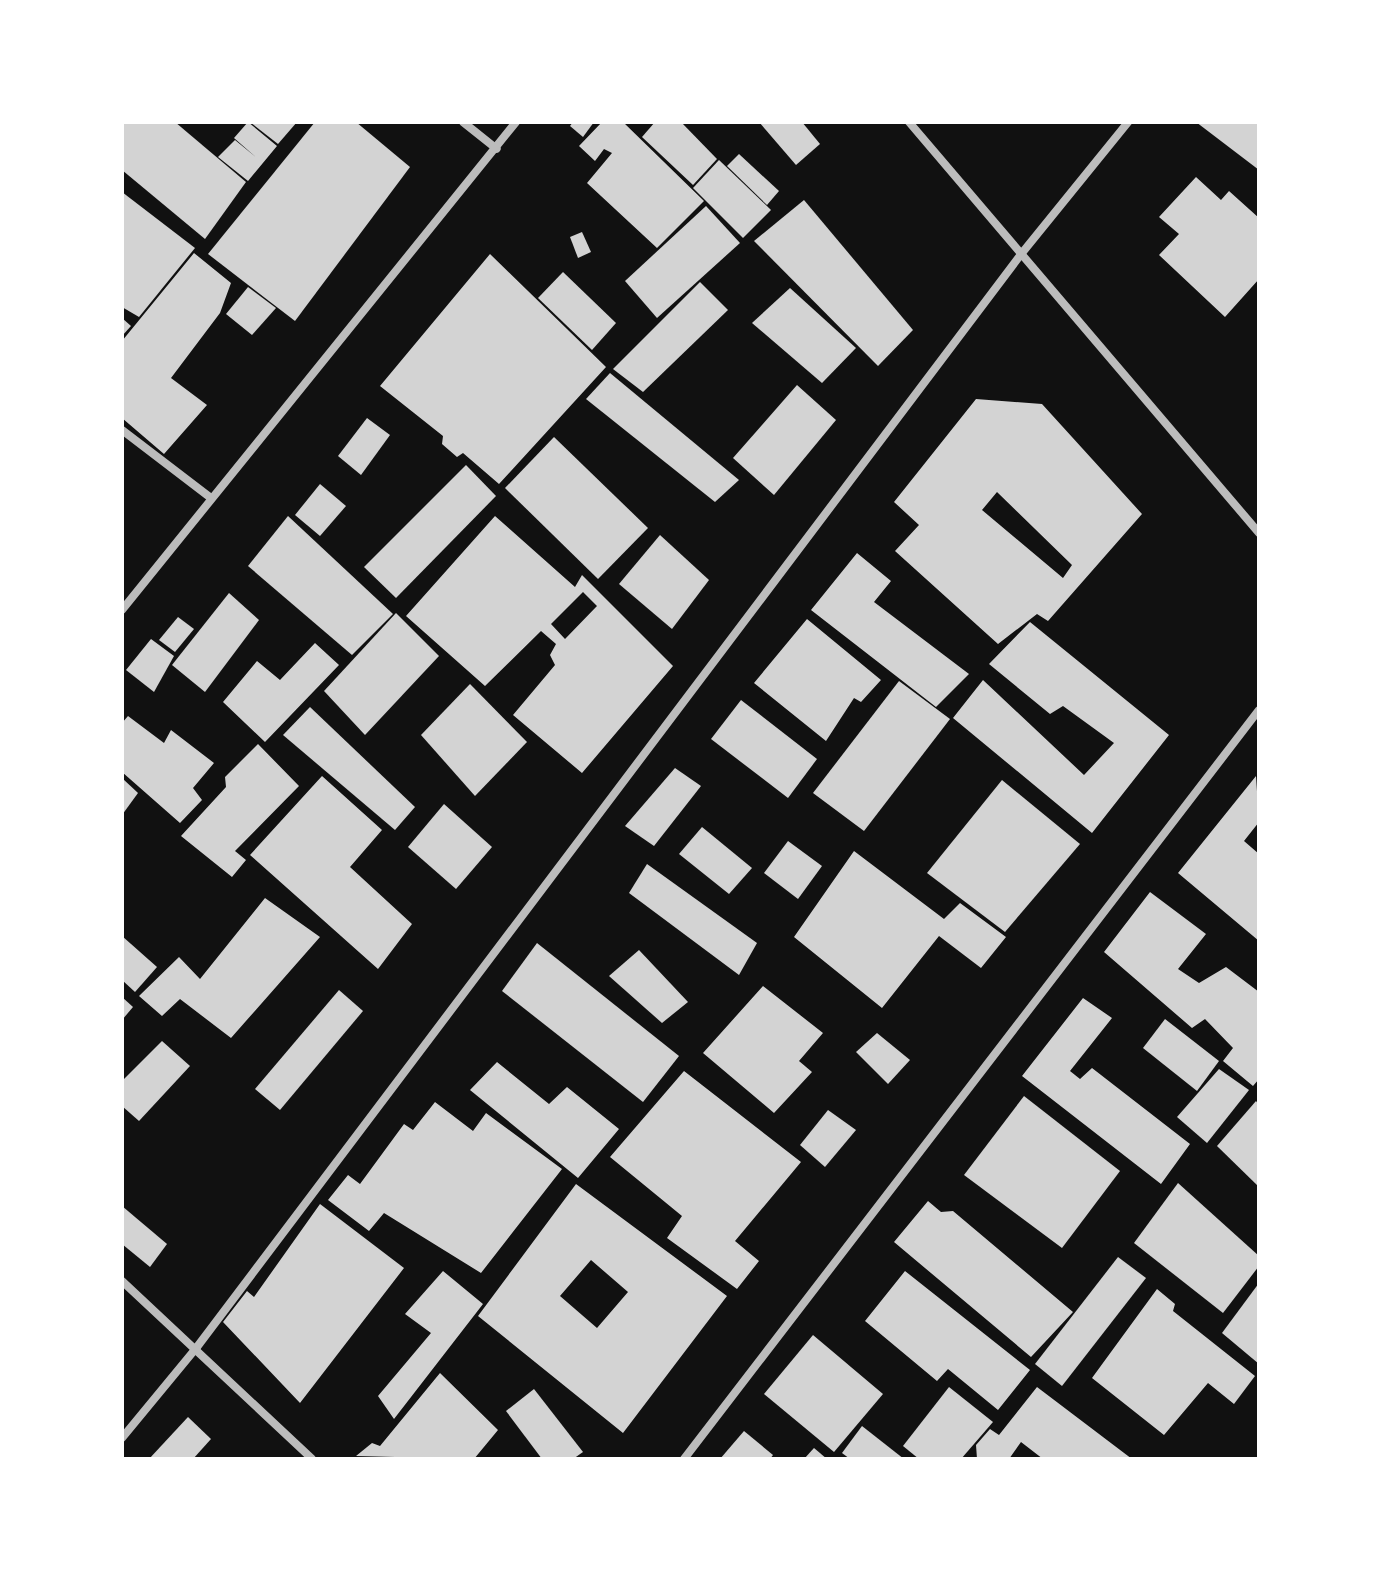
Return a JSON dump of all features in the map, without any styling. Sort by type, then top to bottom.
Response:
[{"type":"street","points":[[463,122],[497,149]]},
{"type":"street","points":[[122,610],[516,122]]},
{"type":"street","points":[[909,122],[1259,533]]},
{"type":"street","points":[[122,1438],[197,1347],[1022,253],[1128,122]]},
{"type":"street","points":[[122,430],[211,498]]},
{"type":"street","points":[[684,1459],[1259,710]]},
{"type":"street","points":[[122,1281],[197,1347],[312,1459]]},
{"type":"building","points":[[122,122],[175,122],[246,182],[205,239],[122,170]]},
{"type":"building","points":[[248,122],[277,146],[248,181],[218,157],[235,140],[257,158],[234,138]]},
{"type":"building","points":[[250,122],[297,122],[278,144]]},
{"type":"building","points":[[315,122],[356,122],[410,167],[295,321],[208,254]]},
{"type":"building","points":[[573,122],[594,122],[583,137],[570,126]]},
{"type":"building","points":[[602,122],[623,122],[704,201],[657,248],[587,183],[612,153],[604,149],[595,161],[579,146]]},
{"type":"building","points":[[655,122],[681,122],[717,159],[693,185],[642,137]]},
{"type":"building","points":[[759,122],[802,122],[820,144],[796,165]]},
{"type":"building","points":[[1196,122],[1259,122],[1259,170]]},
{"type":"building","points":[[739,154],[779,191],[767,205],[727,166]]},
{"type":"building","points":[[719,160],[771,210],[743,238],[693,188]]},
{"type":"building","points":[[1196,177],[1221,200],[1229,191],[1259,218],[1259,279],[1225,317],[1159,255],[1179,234],[1159,217]]},
{"type":"building","points":[[122,192],[195,248],[139,317],[122,307]]},
{"type":"building","points":[[804,200],[913,330],[878,366],[754,241]]},
{"type":"building","points":[[706,206],[740,243],[657,318],[625,281]]},
{"type":"building","points":[[582,232],[591,252],[578,258],[570,237]]},
{"type":"building","points":[[194,253],[231,283],[220,313],[171,378],[207,405],[164,454],[122,418],[122,341]]},
{"type":"building","points":[[490,254],[606,367],[499,484],[463,453],[457,457],[442,444],[443,436],[380,386]]},
{"type":"building","points":[[563,272],[616,323],[592,350],[538,298]]},
{"type":"building","points":[[700,282],[728,310],[643,392],[613,369]]},
{"type":"building","points":[[248,287],[276,308],[252,335],[226,314]]},
{"type":"building","points":[[790,288],[856,348],[822,383],[752,323]]},
{"type":"building","points":[[122,318],[131,326],[122,336]]},
{"type":"building","points":[[610,373],[739,480],[715,502],[586,399]]},
{"type":"building","points":[[797,385],[836,420],[774,495],[733,458]]},
{"type":"building","points":[[976,399],[1042,404],[1142,514],[1048,621],[1037,614],[998,644],[895,551],[919,525],[894,502]],"holes":[[[997,492],[1072,565],[1063,578],[982,510]]]},
{"type":"building","points":[[367,418],[390,435],[361,475],[338,456]]},
{"type":"building","points":[[554,437],[648,528],[598,579],[505,488]]},
{"type":"building","points":[[466,465],[496,496],[396,598],[364,567]]},
{"type":"building","points":[[320,484],[346,506],[320,536],[295,515]]},
{"type":"building","points":[[288,516],[393,614],[352,655],[248,566]]},
{"type":"building","points":[[495,516],[575,587],[582,575],[673,666],[582,773],[513,715],[555,665],[550,655],[556,644],[541,631],[485,686],[406,616]],"holes":[[[583,592],[597,606],[565,639],[551,624]]]},
{"type":"building","points":[[660,535],[709,580],[672,629],[619,584]]},
{"type":"building","points":[[857,553],[891,581],[874,602],[969,674],[936,707],[811,610]]},
{"type":"building","points":[[229,593],[259,620],[205,692],[172,665]]},
{"type":"building","points":[[396,613],[439,656],[365,735],[324,691]]},
{"type":"building","points":[[178,617],[194,629],[175,652],[159,640]]},
{"type":"building","points":[[807,619],[881,680],[861,702],[854,698],[826,741],[754,683]]},
{"type":"building","points":[[1030,622],[1169,735],[1092,833],[953,718],[983,680],[1084,775],[1114,743],[1063,706],[1050,714],[989,664]]},
{"type":"building","points":[[151,639],[174,656],[154,692],[126,670]]},
{"type":"building","points":[[315,643],[339,665],[265,742],[223,702],[257,661],[280,680]]},
{"type":"building","points":[[899,681],[950,719],[864,831],[813,793]]},
{"type":"building","points":[[470,684],[527,742],[475,796],[421,735]]},
{"type":"building","points":[[741,700],[817,759],[788,798],[711,739]]},
{"type":"building","points":[[310,707],[415,807],[395,830],[283,735]]},
{"type":"building","points":[[128,716],[164,743],[171,730],[214,763],[193,788],[202,800],[180,823],[122,772],[122,723]]},
{"type":"building","points":[[258,744],[299,786],[235,851],[246,860],[232,877],[181,836],[226,787],[225,777]]},
{"type":"building","points":[[675,768],[701,786],[654,846],[625,826]]},
{"type":"building","points":[[322,776],[382,830],[350,867],[412,924],[378,969],[250,855]]},
{"type":"building","points":[[1256,776],[1259,822],[1244,841],[1259,854],[1259,941],[1178,873]]},
{"type":"building","points":[[122,778],[138,793],[122,815]]},
{"type":"building","points":[[1002,780],[1080,844],[1005,932],[927,873]]},
{"type":"building","points":[[444,804],[492,847],[456,889],[408,847]]},
{"type":"building","points":[[702,827],[752,868],[729,894],[679,854]]},
{"type":"building","points":[[788,841],[822,866],[798,899],[764,873]]},
{"type":"building","points":[[854,851],[944,919],[960,903],[1006,937],[981,968],[939,936],[882,1008],[794,937]]},
{"type":"building","points":[[647,864],[757,943],[739,975],[629,893]]},
{"type":"building","points":[[1150,892],[1206,934],[1178,969],[1199,983],[1226,967],[1259,992],[1259,1079],[1253,1086],[1223,1061],[1233,1048],[1205,1019],[1192,1028],[1104,952]]},
{"type":"building","points":[[265,898],[320,937],[231,1038],[180,999],[162,1016],[139,996],[179,957],[200,979]]},
{"type":"building","points":[[122,936],[157,967],[135,992],[122,980]]},
{"type":"building","points":[[537,943],[679,1056],[643,1102],[502,991]]},
{"type":"building","points":[[639,950],[688,1002],[662,1023],[609,976]]},
{"type":"building","points":[[763,986],[823,1033],[799,1061],[812,1072],[774,1113],[703,1053]]},
{"type":"building","points":[[339,990],[363,1011],[280,1110],[255,1089]]},
{"type":"building","points":[[122,997],[133,1007],[122,1020]]},
{"type":"building","points":[[1083,998],[1112,1018],[1070,1071],[1080,1079],[1092,1068],[1190,1144],[1161,1184],[1022,1076]]},
{"type":"building","points":[[1165,1019],[1219,1061],[1197,1091],[1143,1048]]},
{"type":"building","points":[[877,1033],[910,1060],[888,1084],[856,1052]]},
{"type":"building","points":[[162,1041],[190,1066],[139,1121],[122,1106],[122,1081]]},
{"type":"building","points":[[497,1062],[549,1104],[567,1087],[619,1129],[578,1178],[470,1090]]},
{"type":"building","points":[[1219,1069],[1249,1090],[1207,1143],[1177,1117]]},
{"type":"building","points":[[684,1071],[801,1162],[735,1241],[759,1261],[737,1289],[667,1238],[682,1216],[610,1157]]},
{"type":"building","points":[[1024,1096],[1120,1171],[1062,1248],[964,1175]]},
{"type":"building","points":[[1256,1101],[1259,1105],[1259,1187],[1217,1146]]},
{"type":"building","points":[[435,1102],[473,1131],[486,1113],[562,1169],[481,1273],[384,1213],[369,1231],[328,1200],[348,1175],[360,1184],[404,1124],[413,1130]]},
{"type":"building","points":[[828,1110],[856,1130],[825,1167],[800,1145]]},
{"type":"building","points":[[1178,1183],[1259,1256],[1259,1266],[1223,1313],[1134,1243]]},
{"type":"building","points":[[576,1184],[727,1296],[623,1433],[478,1316]],"holes":[[[591,1260],[628,1292],[597,1328],[560,1296]]]},
{"type":"building","points":[[928,1201],[941,1212],[953,1211],[1073,1312],[1031,1357],[894,1242]]},
{"type":"building","points":[[320,1204],[404,1268],[300,1403],[223,1322],[247,1291],[254,1297]]},
{"type":"building","points":[[122,1206],[167,1244],[150,1267],[122,1244]]},
{"type":"building","points":[[1118,1257],[1146,1278],[1062,1386],[1035,1364]]},
{"type":"building","points":[[443,1271],[483,1304],[394,1419],[378,1396],[431,1333],[405,1314]]},
{"type":"building","points":[[905,1271],[1030,1370],[998,1410],[948,1369],[937,1381],[865,1321]]},
{"type":"building","points":[[1259,1283],[1259,1364],[1222,1333]]},
{"type":"building","points":[[1157,1289],[1175,1304],[1173,1311],[1255,1376],[1234,1404],[1208,1383],[1164,1435],[1092,1378]]},
{"type":"building","points":[[813,1335],[883,1394],[834,1452],[764,1394]]},
{"type":"building","points":[[440,1373],[498,1430],[474,1459],[356,1456],[372,1443],[380,1446]]},
{"type":"building","points":[[949,1387],[993,1422],[961,1459],[919,1459],[903,1446]]},
{"type":"building","points":[[1037,1387],[1132,1459],[1043,1459],[1021,1442],[1009,1459],[977,1459],[976,1445],[990,1429],[999,1435]]},
{"type":"building","points":[[534,1389],[583,1452],[573,1459],[542,1459],[506,1411]]},
{"type":"building","points":[[188,1417],[211,1439],[193,1459],[149,1459]]},
{"type":"building","points":[[862,1426],[904,1459],[850,1459],[842,1453]]},
{"type":"building","points":[[744,1431],[773,1455],[770,1459],[720,1459]]},
{"type":"building","points":[[814,1448],[827,1459],[804,1459]]}]
